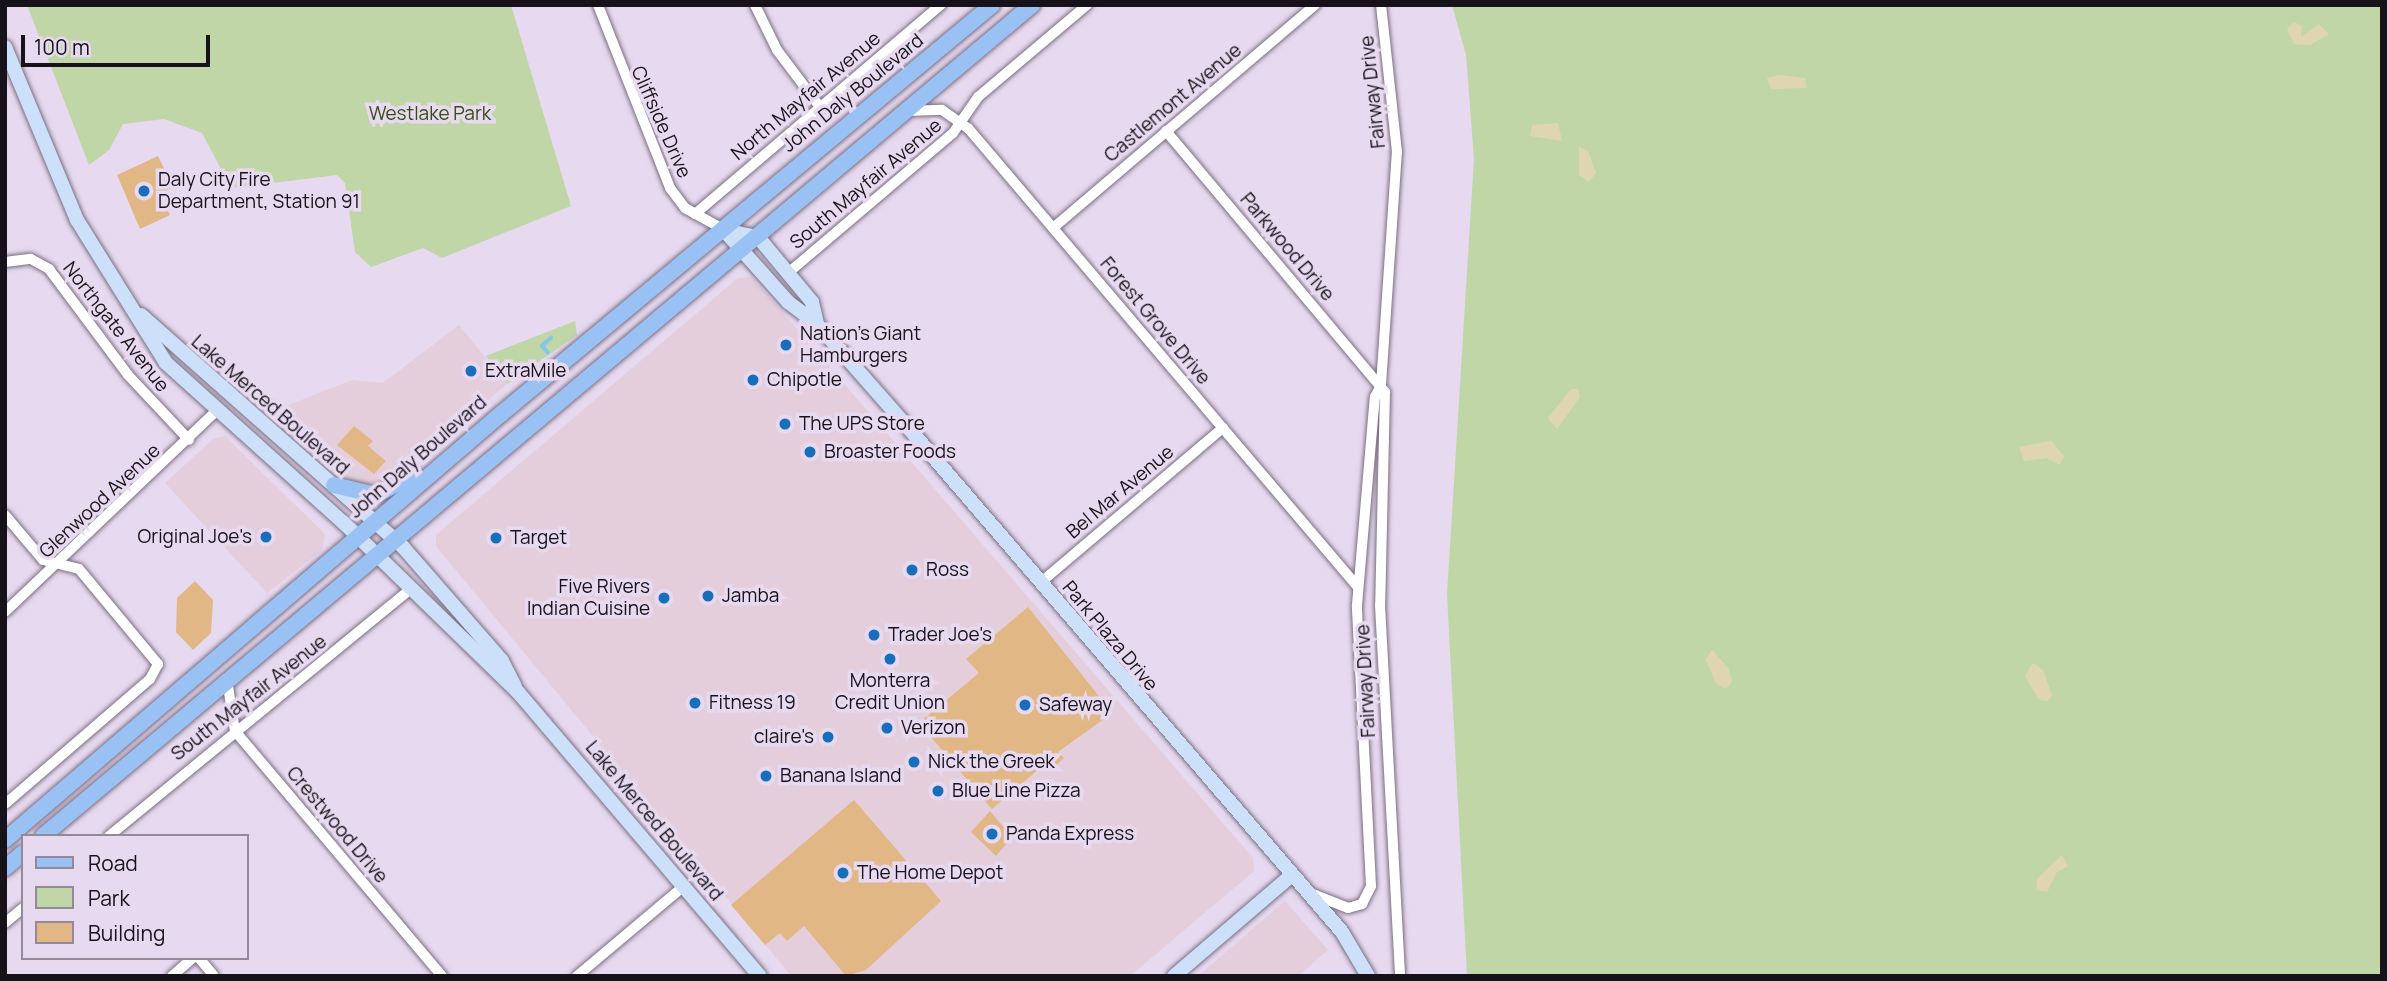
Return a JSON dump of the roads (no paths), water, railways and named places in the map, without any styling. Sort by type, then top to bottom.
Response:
[{"type":"main road","name":"John Daly Boulevard","points":[[5,840],[358,536],[992,5]]},
{"type":"main road","points":[[45,834],[228,686],[378,556],[1032,5]]},
{"type":"main road","points":[[334,485],[363,495],[394,490],[477,420],[512,406]]},
{"type":"main road","points":[[5,868],[21,855]]},
{"type":"street","name":"Cliffside Drive","points":[[597,5],[670,188],[695,214],[723,229]]},
{"type":"street","points":[[755,5],[777,50],[820,107]]},
{"type":"street","name":"North Mayfair Avenue","points":[[695,214],[940,5]]},
{"type":"street","name":"South Mayfair Avenue","points":[[788,273],[964,123],[978,97],[1087,5]]},
{"type":"street","name":"Castlemont Avenue","points":[[1053,228],[1315,5]]},
{"type":"street","name":"Fairway Drive","points":[[1306,891],[1348,908],[1362,904],[1371,886],[1357,586],[1375,397],[1381,385],[1397,132],[1381,5]]},
{"type":"street","name":"Lake Merced Boulevard","points":[[5,47],[77,220],[133,306],[160,355],[215,412],[358,536],[518,692],[760,976]]},
{"type":"street","name":"Forest Grove Drive","points":[[908,111],[942,110],[964,123],[1357,586]]},
{"type":"street","name":"Parkwood Drive","points":[[1166,131],[1381,385]]},
{"type":"street","points":[[723,229],[758,237]]},
{"type":"street","name":"Park Plaza Drive","points":[[723,229],[788,302],[817,324],[1351,944],[1368,976]]},
{"type":"street","name":"Park Plaza Drive","points":[[758,237],[812,302],[817,324]]},
{"type":"street","name":"Northgate Avenue","points":[[5,262],[31,259],[49,269],[128,375],[190,440]]},
{"type":"street","name":"Lake Merced Boulevard","points":[[133,306],[196,368],[397,541],[494,651],[518,692]]},
{"type":"street","points":[[196,368],[215,412],[247,411]]},
{"type":"street","name":"Fairway Drive","points":[[1381,385],[1387,399],[1380,614],[1400,976]]},
{"type":"street","name":"Glenwood Avenue","points":[[5,612],[190,440],[215,412]]},
{"type":"street","name":"Bel Mar Avenue","points":[[1040,583],[1223,428]]},
{"type":"street","points":[[5,516],[43,560],[79,569],[158,664],[150,680],[5,804]]},
{"type":"street","name":"South Mayfair Avenue","points":[[111,834],[411,589]]},
{"type":"street","points":[[228,686],[235,731]]},
{"type":"street","name":"Crestwood Drive","points":[[235,731],[442,976]]},
{"type":"street","points":[[1174,976],[1292,875]]},
{"type":"street","points":[[577,976],[684,886]]},
{"type":"street","points":[[5,923],[21,910]]},
{"type":"street","points":[[172,976],[191,960]]},
{"type":"street","points":[[201,960],[214,976]]},
{"type":"waterway","points":[[548,353],[542,346],[551,338]]},
{"type":"place","name":"Daly City Fire Department, Station 91","points":[[144,191]]},
{"type":"place","name":"Nation's Giant Hamburgers","points":[[786,345]]},
{"type":"place","name":"ExtraMile","points":[[471,371]]},
{"type":"place","name":"Chipotle","points":[[753,380]]},
{"type":"place","name":"The UPS Store","points":[[785,424]]},
{"type":"place","name":"Broaster Foods","points":[[810,452]]},
{"type":"place","name":"Original Joe's","points":[[266,537]]},
{"type":"place","name":"Target","points":[[496,538]]},
{"type":"place","name":"Ross","points":[[912,570]]},
{"type":"place","name":"Jamba","points":[[708,596]]},
{"type":"place","name":"Five Rivers Indian Cuisine","points":[[664,598]]},
{"type":"place","name":"Trader Joe's","points":[[874,635]]},
{"type":"place","name":"Monterra Credit Union","points":[[890,659]]},
{"type":"place","name":"Fitness 19","points":[[695,703]]},
{"type":"place","name":"Safeway","points":[[1025,705]]},
{"type":"place","name":"Verizon","points":[[887,728]]},
{"type":"place","name":"claire's","points":[[828,737]]},
{"type":"place","name":"Nick the Greek","points":[[914,762]]},
{"type":"place","name":"Banana Island","points":[[766,776]]},
{"type":"place","name":"Blue Line Pizza","points":[[938,791]]},
{"type":"place","name":"Panda Express","points":[[992,834]]},
{"type":"place","name":"The Home Depot","points":[[843,873]]},
{"type":"park label","name":"Westlake Park","points":[[430,114]]}]
